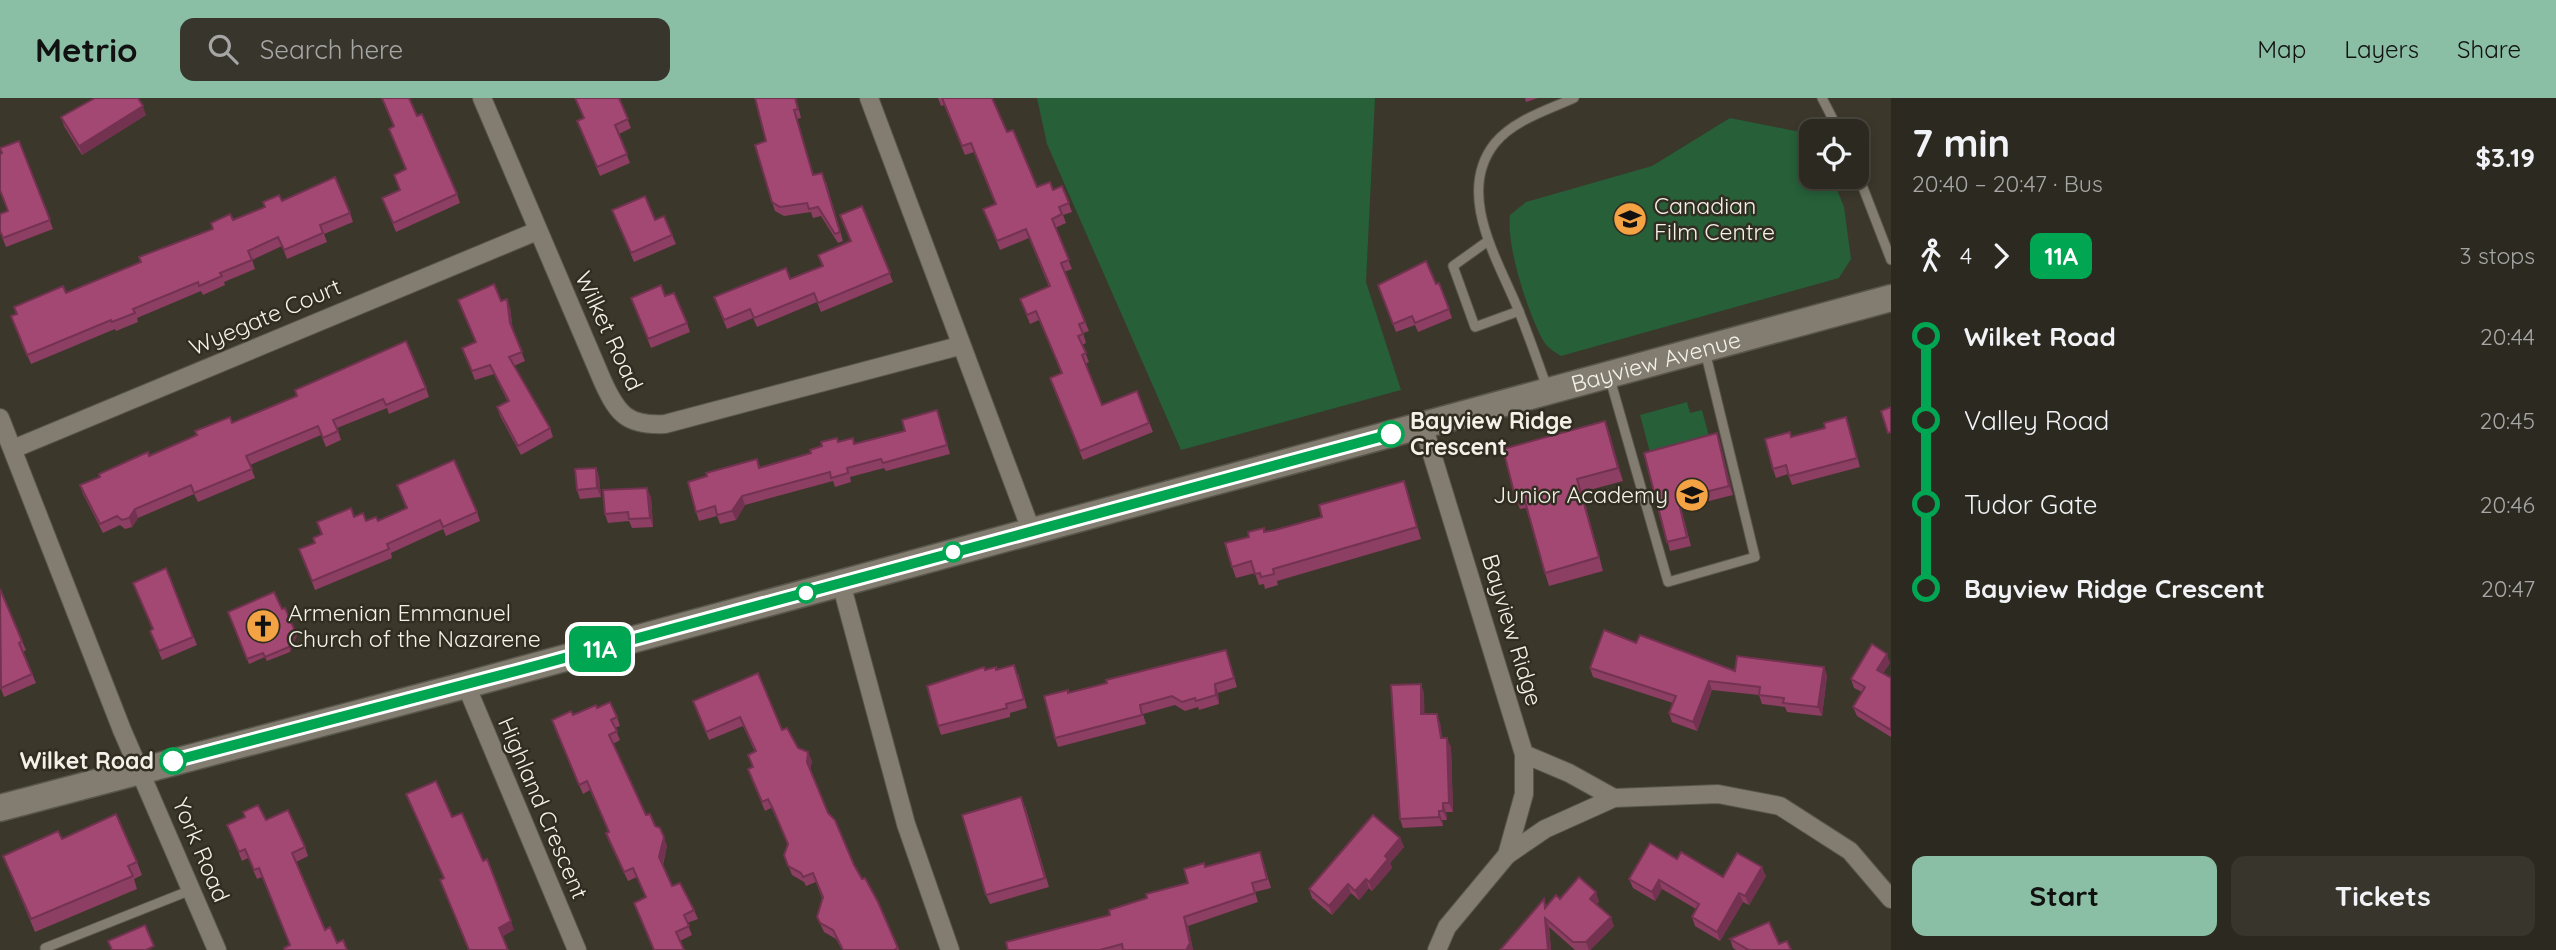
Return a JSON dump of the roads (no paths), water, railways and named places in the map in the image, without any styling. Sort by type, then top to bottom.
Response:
[{"type":"main road","name":"Bayview Avenue","points":[[0,808],[139,769],[466,685],[1891,298]]},
{"type":"street","name":"Wilket Road","points":[[482,98],[613,404],[625,417],[643,425],[692,418],[959,346]]},
{"type":"street","points":[[869,98],[959,346],[1031,530]]},
{"type":"street","name":"Wyegate Court","points":[[13,449],[537,231]]},
{"type":"street","points":[[0,418],[139,769]]},
{"type":"street","name":"Bayview Ridge","points":[[1423,425],[1524,754]]},
{"type":"street","points":[[841,583],[906,824],[950,950]]},
{"type":"street","name":"Highland Crescent","points":[[466,685],[578,950]]},
{"type":"street","points":[[1507,855],[1524,794],[1524,754],[1614,798]]},
{"type":"street","name":"York Road","points":[[139,769],[217,950]]},
{"type":"street","points":[[1437,950],[1447,927],[1507,855],[1545,829],[1614,798],[1718,794],[1780,806],[1850,851],[1891,899]]},
{"type":"lane","points":[[1548,392],[1519,311],[1488,241],[1479,203],[1479,187],[1482,172],[1494,144],[1507,131],[1574,98]]},
{"type":"lane","points":[[1822,98],[1833,119]]},
{"type":"lane","points":[[1864,189],[1891,260]]},
{"type":"lane","points":[[1488,241],[1453,266],[1475,327],[1519,311]]},
{"type":"lane","points":[[1609,375],[1668,582],[1755,557],[1704,349]]},
{"type":"lane","points":[[45,948],[191,890]]},
{"type":"place","name":"Canadian Film Centre","points":[[1630,219]]},
{"type":"place","name":"Bayview Ridge Crescent","points":[[1391,434]]},
{"type":"place","name":"Junior Academy","points":[[1692,495]]},
{"type":"place","name":"Armenian Emmanuel Church of the Nazarene","points":[[263,626]]},
{"type":"place","name":"Wilket Road","points":[[173,761]]}]
